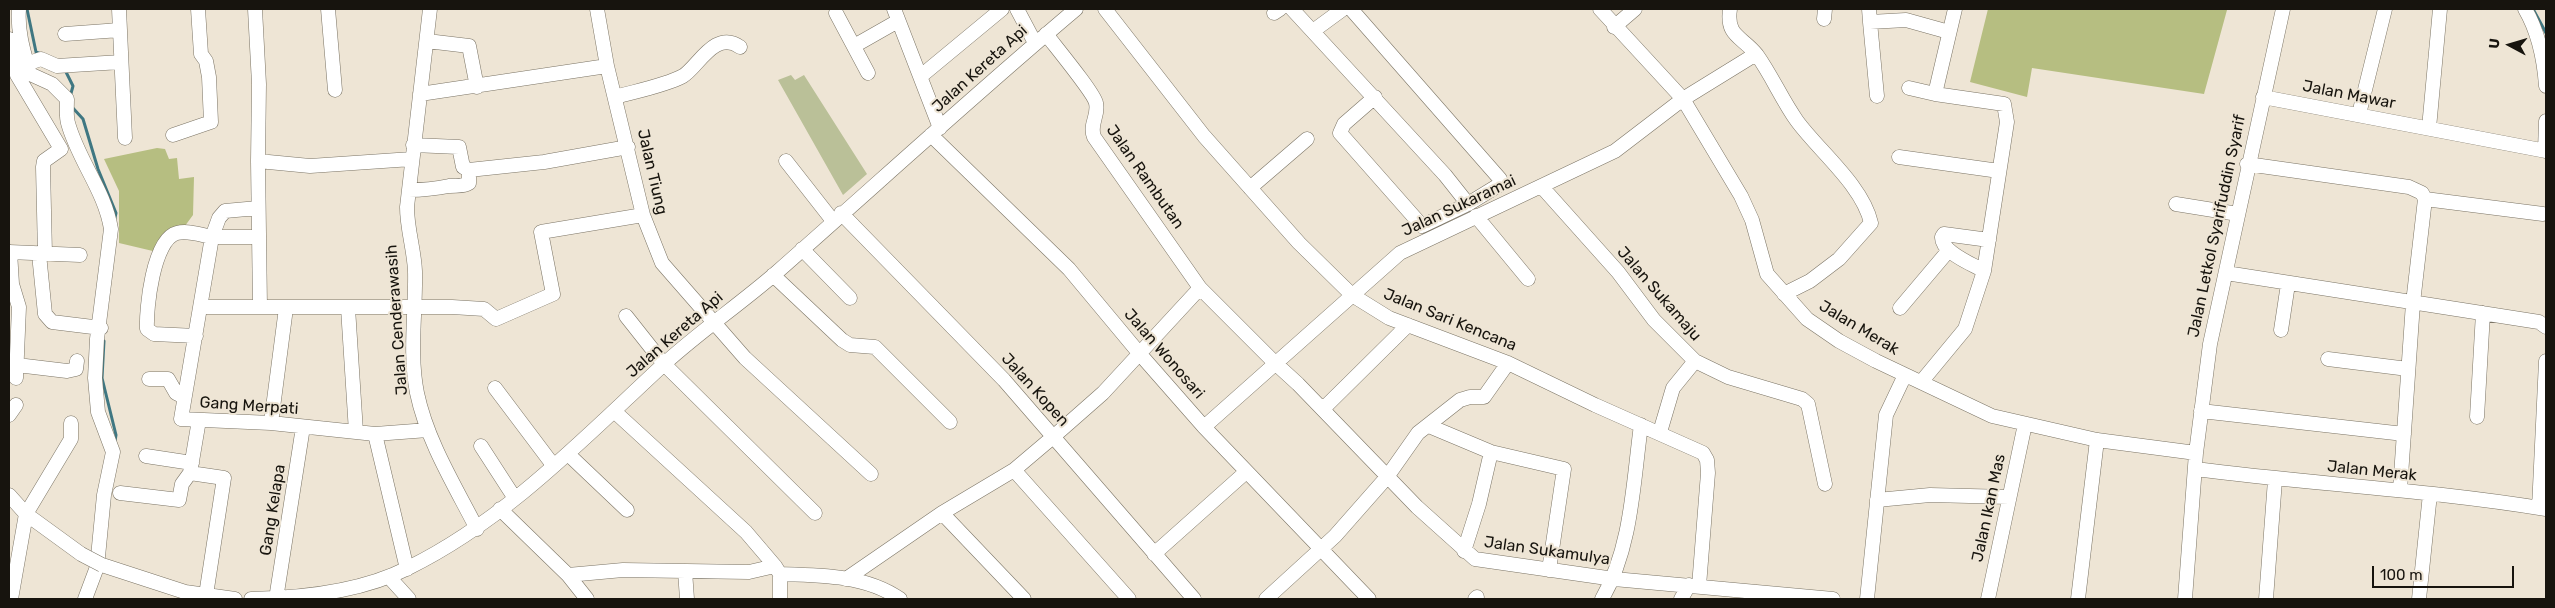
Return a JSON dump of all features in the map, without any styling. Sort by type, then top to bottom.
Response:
[{"type":"street","points":[[17,71],[22,47],[18,19],[20,9]]},
{"type":"street","points":[[119,9],[125,138]]},
{"type":"street","points":[[173,135],[211,122],[209,77],[206,61],[201,54],[198,9]]},
{"type":"street","points":[[255,9],[259,84],[258,237],[260,307]]},
{"type":"street","points":[[328,9],[335,90]]},
{"type":"street","name":"Jalan Cenderawasih","points":[[430,9],[413,152],[407,224],[414,256],[415,274],[413,306],[415,374],[417,394],[428,430],[477,529]]},
{"type":"street","name":"Jalan Tiung","points":[[597,9],[607,66],[643,215],[662,263],[745,358],[871,474]]},
{"type":"street","points":[[921,76],[1002,9]]},
{"type":"street","points":[[1017,9],[1035,43]]},
{"type":"street","name":"Jalan Kereta Api","points":[[252,599],[293,599],[358,592],[407,569],[477,529],[568,454],[664,364],[773,275],[1076,9]]},
{"type":"street","name":"Jalan Sari Kencana","points":[[1105,9],[1204,136],[1299,243],[1352,295],[1389,318],[1508,363],[1699,450],[1707,460],[1708,473],[1694,585]]},
{"type":"street","points":[[1292,9],[1445,176],[1528,279]]},
{"type":"street","points":[[1313,32],[1343,9]]},
{"type":"street","points":[[1351,9],[1500,179],[1499,185],[1472,210],[1422,226],[1340,133],[1344,124],[1375,98]]},
{"type":"street","name":"Jalan Merak","points":[[1600,9],[1683,99],[1741,196],[1752,220],[1767,274],[1807,320],[1839,341],[1992,416],[2097,440],[2196,453]]},
{"type":"street","points":[[1614,26],[1635,9]]},
{"type":"street","points":[[1730,9],[1730,28],[1756,54],[1797,121],[1856,194],[1869,215],[1871,223],[1839,259],[1810,281],[1784,294]]},
{"type":"street","points":[[1935,94],[1954,9]]},
{"type":"street","name":"Jalan Letkol Syarifuddin Syarif","points":[[2185,599],[2196,453],[2210,344],[2247,164],[2283,9]]},
{"type":"street","points":[[2359,114],[2385,9]]},
{"type":"street","points":[[2429,128],[2440,9]]},
{"type":"street","points":[[2525,9],[2540,46],[2546,86]]},
{"type":"street","points":[[836,13],[868,73]]},
{"type":"street","points":[[854,46],[896,15],[921,76],[936,132]]},
{"type":"street","points":[[1877,96],[1870,15],[1906,20],[1949,32]]},
{"type":"street","points":[[64,34],[120,30]]},
{"type":"street","name":"Jalan Rambutan","points":[[1046,34],[1094,99],[1096,114],[1091,126],[1094,137],[1200,288],[1275,363]]},
{"type":"street","points":[[9,39],[17,71],[61,149],[44,161],[43,167],[42,254],[45,314],[52,322],[100,328]]},
{"type":"street","points":[[427,41],[469,46],[477,87]]},
{"type":"street","points":[[616,97],[684,75],[706,51],[714,47],[726,43],[733,43],[740,47]]},
{"type":"street","name":"Jalan Sukaramai","points":[[1204,427],[1400,253],[1472,210],[1542,187],[1616,151],[1683,99],[1756,54]]},
{"type":"street","points":[[17,71],[44,60],[54,65],[121,62]]},
{"type":"street","points":[[420,94],[477,87],[607,66]]},
{"type":"street","points":[[17,71],[30,74],[52,84],[67,99],[68,121],[76,146],[109,216],[111,229],[95,378],[98,412],[113,452],[104,495],[98,567],[85,599]]},
{"type":"street","points":[[1909,88],[1935,94],[2004,104],[2007,122],[1984,271],[1965,329],[1922,381]]},
{"type":"street","name":"Jalan Mawar","points":[[2263,97],[2545,151]]},
{"type":"street","points":[[2545,151],[2546,121]]},
{"type":"street","name":"Jalan Wonosari","points":[[936,132],[1070,269],[1139,354],[1204,427],[1369,599]]},
{"type":"street","points":[[1250,188],[1306,139]]},
{"type":"street","points":[[258,161],[310,166],[459,147],[463,167],[469,170],[544,162],[628,147]]},
{"type":"street","points":[[1899,157],[1999,172]]},
{"type":"street","name":"Jalan Kopen","points":[[786,161],[837,217],[1004,380],[1194,599]]},
{"type":"street","points":[[2247,164],[2410,187],[2419,190],[2424,199],[2413,303],[2400,490]]},
{"type":"street","points":[[409,190],[437,190],[450,186],[469,184],[469,170]]},
{"type":"street","name":"Jalan Sukamaju","points":[[1542,187],[1618,272],[1654,320],[1695,361],[1728,377],[1802,399],[1808,404],[1826,484]]},
{"type":"street","points":[[2424,199],[2543,214]]},
{"type":"street","points":[[2176,204],[2238,214]]},
{"type":"street","name":"Gang Merpati","points":[[258,208],[225,211],[219,218],[212,237],[181,418],[303,426],[375,434],[428,430]]},
{"type":"street","points":[[200,307],[348,308],[413,306],[484,310],[496,319],[553,294],[541,232],[643,215]]},
{"type":"street","points":[[196,336],[154,334],[147,329],[153,274],[169,237],[176,233],[212,237],[258,237]]},
{"type":"street","points":[[1984,271],[1949,250],[1942,240],[1944,234],[1989,240]]},
{"type":"street","points":[[802,249],[850,298]]},
{"type":"street","points":[[1900,308],[1949,250]]},
{"type":"street","points":[[77,361],[76,369],[68,371],[16,372],[20,306],[12,284],[10,252],[80,255]]},
{"type":"street","points":[[2226,273],[2539,322],[2546,327]]},
{"type":"street","points":[[773,275],[846,343],[875,347],[950,422]]},
{"type":"street","points":[[2281,330],[2288,284]]},
{"type":"street","points":[[846,579],[942,513],[1014,470],[1103,392],[1200,288]]},
{"type":"street","points":[[271,424],[286,308]]},
{"type":"street","points":[[348,308],[356,432]]},
{"type":"street","points":[[2477,417],[2484,313]]},
{"type":"street","points":[[626,316],[664,364],[816,513]]},
{"type":"street","points":[[1323,409],[1408,325]]},
{"type":"street","points":[[2328,358],[2408,369]]},
{"type":"street","points":[[1660,432],[1673,388],[1695,361]]},
{"type":"street","points":[[2543,508],[2546,361]]},
{"type":"street","name":"Jalan Sukamulya","points":[[1275,363],[1323,409],[1387,477],[1464,551],[1475,559],[1614,579],[1694,585],[1785,597],[1833,599]]},
{"type":"street","points":[[1266,599],[1335,536],[1387,477],[1418,434],[1460,400],[1470,397],[1484,397],[1508,363]]},
{"type":"street","points":[[1868,599],[1886,415],[1905,375]]},
{"type":"street","points":[[149,379],[168,379],[176,393],[184,397]]},
{"type":"street","points":[[495,388],[553,465]]},
{"type":"street","points":[[2201,411],[2404,434]]},
{"type":"street","points":[[614,412],[746,532],[778,570],[780,599]]},
{"type":"street","points":[[120,492],[179,500],[182,484],[191,468],[199,420]]},
{"type":"street","points":[[11,592],[26,514],[71,439],[71,423]]},
{"type":"street","points":[[1602,599],[1614,579],[1627,532],[1640,424]]},
{"type":"street","name":"Jalan Ikan Mas","points":[[1988,599],[2025,424]]},
{"type":"street","name":"Gang Kelapa","points":[[276,598],[303,426]]},
{"type":"street","points":[[1429,426],[1491,452],[1564,469],[1549,570]]},
{"type":"street","points":[[375,434],[407,569]]},
{"type":"street","points":[[2078,599],[2097,440]]},
{"type":"street","points":[[481,446],[514,497]]},
{"type":"street","points":[[1464,551],[1479,504],[1491,452]]},
{"type":"street","points":[[568,454],[627,510]]},
{"type":"street","points":[[146,456],[224,478],[206,595]]},
{"type":"street","name":"Jalan Merak","points":[[2195,469],[2275,480],[2400,490],[2543,508]]},
{"type":"street","points":[[1014,470],[1129,599]]},
{"type":"street","points":[[1154,554],[1246,472]]},
{"type":"street","points":[[2266,599],[2275,480]]},
{"type":"street","points":[[2419,599],[2430,494]]},
{"type":"street","points":[[9,495],[26,514],[82,554],[102,565],[184,596],[206,595],[235,599]]},
{"type":"street","points":[[1877,500],[1930,495],[2009,497]]},
{"type":"street","points":[[500,509],[568,575],[587,599]]},
{"type":"street","points":[[942,513],[1024,599]]},
{"type":"street","points":[[568,575],[623,570],[749,572],[778,570],[846,579],[871,585],[900,599]]},
{"type":"street","points":[[685,571],[687,599]]},
{"type":"street","points":[[389,577],[409,599]]},
{"type":"street","points":[[1682,599],[1694,585]]},
{"type":"green space","points":[[1988,9],[2227,10],[2204,94],[2032,68],[2027,97],[1970,82]]},
{"type":"green space","points":[[791,75],[795,80],[804,75],[867,174],[843,195],[778,80]]},
{"type":"green space","points":[[157,148],[165,149],[169,159],[177,158],[179,179],[194,177],[193,215],[182,230],[157,252],[119,243],[119,191],[104,159]]},
{"type":"waterway","points":[[27,9],[36,52],[41,54]]},
{"type":"waterway","points":[[2533,9],[2546,33]]},
{"type":"waterway","points":[[65,70],[73,86],[70,97]]},
{"type":"waterway","points":[[72,107],[83,119],[98,169],[116,213],[115,218]]},
{"type":"waterway","points":[[104,341],[102,378],[116,435],[115,441]]}]
